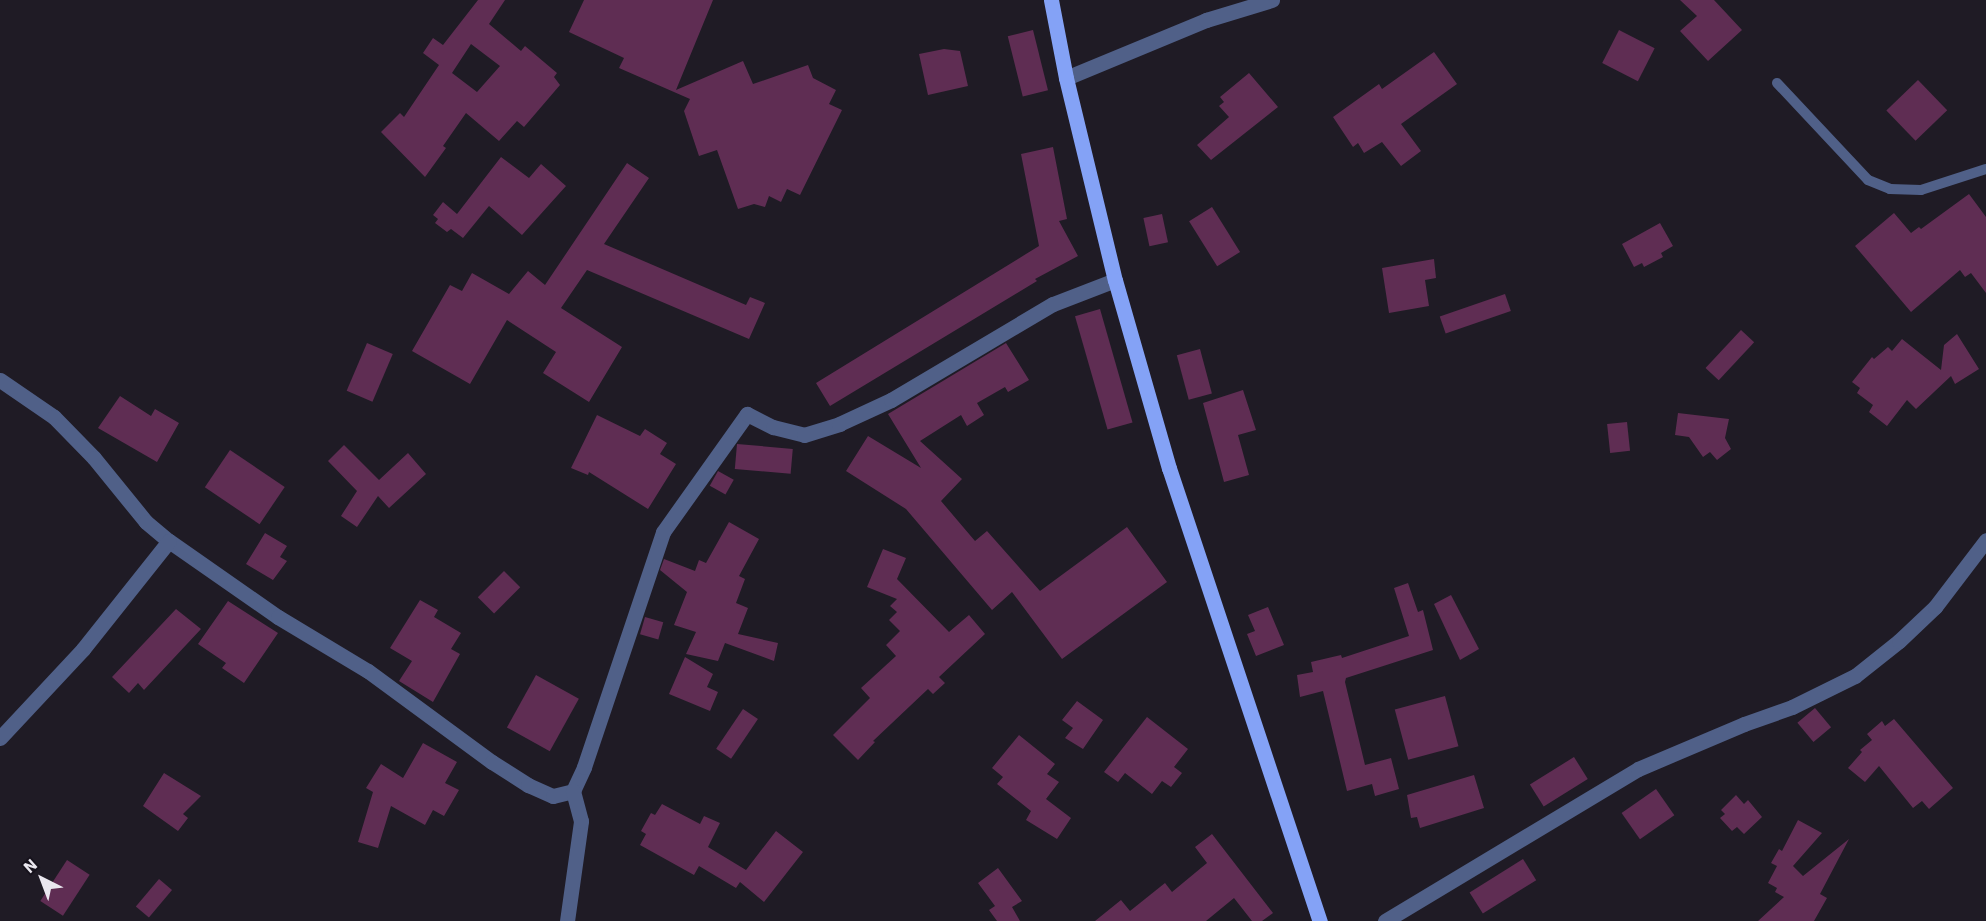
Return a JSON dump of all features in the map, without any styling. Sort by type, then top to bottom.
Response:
[{"type":"main road","points":[[1051,0],[1065,78],[1115,280],[1169,468],[1320,921]]},
{"type":"street","points":[[1065,78],[1206,20],[1272,0]]},
{"type":"street","points":[[567,921],[582,820],[573,791],[584,767],[663,532],[747,414],[773,427],[804,435],[839,424],[891,400],[1053,304],[1115,280]]},
{"type":"street","points":[[0,380],[54,417],[94,458],[146,522],[169,541],[278,617],[369,671],[492,762],[528,785],[553,796],[573,791]]},
{"type":"street","points":[[1385,921],[1638,769],[1744,724],[1792,707],[1855,676],[1899,641],[1935,607],[1986,540]]},
{"type":"street","points":[[0,738],[83,649],[169,541]]},
{"type":"lane","points":[[1777,83],[1868,180],[1890,189],[1921,190],[1986,169]]},
{"type":"building","points":[[478,0],[505,0],[489,24],[521,51],[525,46],[557,73],[554,77],[560,85],[524,127],[517,121],[499,141],[466,113],[443,146],[446,148],[425,177],[381,132],[400,113],[404,117],[439,65],[423,53],[433,38],[443,45]],"holes":[[[471,44],[500,66],[477,92],[452,73]]]},
{"type":"building","points":[[584,0],[713,0],[676,90],[743,61],[753,84],[808,65],[813,78],[836,90],[829,104],[842,110],[800,195],[787,189],[781,202],[769,196],[765,207],[754,204],[738,209],[717,150],[699,156],[684,111],[690,99],[619,68],[624,58],[569,32]]},
{"type":"building","points":[[1680,0],[1714,0],[1742,30],[1708,61],[1680,31],[1697,16]]},
{"type":"building","points":[[1033,30],[1048,90],[1023,96],[1008,36]]},
{"type":"building","points":[[1619,30],[1655,48],[1638,81],[1602,63]]},
{"type":"building","points":[[944,49],[960,51],[968,86],[928,95],[919,54]]},
{"type":"building","points":[[1434,52],[1457,84],[1401,124],[1421,151],[1401,166],[1382,142],[1364,153],[1358,143],[1353,147],[1333,117],[1379,84],[1382,89]]},
{"type":"building","points":[[1249,73],[1278,107],[1211,160],[1197,145],[1229,117],[1219,106],[1224,102],[1220,97]]},
{"type":"building","points":[[1918,80],[1947,110],[1916,141],[1886,111]]},
{"type":"building","points":[[1053,147],[1067,219],[1059,221],[1078,256],[1035,279],[1037,281],[830,406],[816,383],[1039,246],[1021,154]]},
{"type":"building","points":[[501,157],[529,178],[541,164],[566,186],[522,235],[489,206],[463,238],[451,229],[447,232],[435,223],[438,219],[433,215],[443,202],[457,214]]},
{"type":"building","points":[[627,163],[649,178],[604,244],[746,305],[750,297],[765,303],[749,339],[587,270],[561,308],[622,347],[589,402],[543,373],[556,352],[507,320],[470,384],[412,351],[450,285],[462,291],[472,273],[509,294],[528,271],[545,285]]},
{"type":"building","points":[[1969,194],[1986,217],[1986,293],[1971,273],[1965,277],[1960,270],[1911,312],[1855,246],[1894,213],[1911,233],[1919,227],[1921,229]]},
{"type":"building","points":[[1212,207],[1240,252],[1217,266],[1189,221]]},
{"type":"building","points":[[1162,214],[1168,242],[1149,246],[1143,218]]},
{"type":"building","points":[[1660,223],[1673,246],[1661,253],[1663,257],[1644,267],[1642,263],[1634,267],[1622,244]]},
{"type":"building","points":[[1434,259],[1436,278],[1425,280],[1429,306],[1389,313],[1382,268]]},
{"type":"building","points":[[1505,294],[1511,311],[1446,333],[1440,316]]},
{"type":"building","points":[[1100,309],[1133,422],[1108,430],[1075,316]]},
{"type":"building","points":[[1741,330],[1754,342],[1719,380],[1706,368]]},
{"type":"building","points":[[1957,334],[1979,369],[1955,384],[1951,376],[1916,409],[1907,400],[1887,426],[1869,412],[1873,405],[1857,393],[1860,388],[1852,382],[1872,357],[1874,359],[1888,347],[1892,351],[1902,339],[1941,370],[1944,345]]},
{"type":"building","points":[[367,343],[393,354],[372,402],[347,391]]},
{"type":"building","points":[[1006,343],[1029,380],[1008,392],[1005,387],[977,403],[984,415],[967,426],[961,415],[920,441],[962,479],[941,501],[975,541],[987,531],[1040,591],[1127,527],[1167,582],[1062,659],[1012,592],[992,610],[906,509],[846,471],[868,436],[921,468],[888,414]]},
{"type":"building","points":[[1200,349],[1212,393],[1189,400],[1177,355]]},
{"type":"building","points":[[1243,390],[1256,430],[1238,435],[1249,475],[1224,482],[1203,403]]},
{"type":"building","points":[[120,396],[151,416],[155,409],[179,423],[157,462],[98,428]]},
{"type":"building","points":[[1678,413],[1729,419],[1725,438],[1731,449],[1717,460],[1710,452],[1703,457],[1689,437],[1675,435]]},
{"type":"building","points":[[597,415],[640,436],[645,429],[667,443],[660,454],[676,464],[648,509],[589,472],[588,475],[571,468]]},
{"type":"building","points":[[1627,422],[1630,451],[1610,453],[1607,424]]},
{"type":"building","points":[[737,444],[793,449],[791,474],[735,469]]},
{"type":"building","points":[[344,445],[379,480],[408,453],[426,474],[389,508],[378,496],[357,527],[341,516],[357,491],[328,461]]},
{"type":"building","points":[[230,450],[285,487],[260,524],[205,487]]},
{"type":"building","points":[[718,471],[734,480],[726,495],[710,486]]},
{"type":"building","points":[[729,522],[759,539],[739,576],[745,579],[736,603],[748,608],[738,634],[778,643],[774,661],[725,643],[718,661],[686,654],[696,632],[674,625],[687,592],[660,570],[664,559],[695,571],[699,560],[706,563]]},
{"type":"building","points":[[265,533],[287,546],[280,557],[287,561],[273,580],[246,564]]},
{"type":"building","points":[[883,549],[906,558],[897,579],[949,632],[969,615],[985,634],[939,677],[945,683],[933,694],[928,689],[873,741],[875,742],[858,760],[833,735],[870,698],[861,688],[896,656],[886,645],[900,631],[889,620],[897,612],[890,606],[897,599],[867,587]]},
{"type":"building","points":[[504,571],[520,587],[494,613],[478,597]]},
{"type":"building","points":[[1408,583],[1418,612],[1423,610],[1433,650],[1346,678],[1345,682],[1365,765],[1391,758],[1399,789],[1375,796],[1372,784],[1347,791],[1323,691],[1300,697],[1297,675],[1313,672],[1311,662],[1341,655],[1342,658],[1409,636],[1394,588]]},
{"type":"building","points":[[1451,595],[1479,649],[1460,660],[1434,604]]},
{"type":"building","points":[[420,600],[438,610],[434,617],[461,633],[451,649],[460,654],[433,702],[399,681],[412,661],[390,648]]},
{"type":"building","points":[[228,601],[278,633],[244,683],[222,668],[226,663],[198,644]]},
{"type":"building","points":[[1268,607],[1284,645],[1256,656],[1247,634],[1255,631],[1248,615]]},
{"type":"building","points":[[176,609],[201,629],[144,690],[138,683],[129,693],[112,677]]},
{"type":"building","points":[[645,617],[663,622],[658,640],[640,634]]},
{"type":"building","points":[[685,657],[713,674],[707,687],[718,692],[710,711],[669,694]]},
{"type":"building","points":[[536,675],[579,699],[550,751],[507,727]]},
{"type":"building","points":[[1445,696],[1458,746],[1408,760],[1395,709]]},
{"type":"building","points":[[1077,701],[1103,720],[1083,749],[1065,738],[1073,728],[1062,720]]},
{"type":"building","points":[[1815,708],[1831,727],[1813,742],[1797,723]]},
{"type":"building","points":[[743,709],[758,719],[731,759],[716,749]]},
{"type":"building","points":[[1147,717],[1188,749],[1174,767],[1182,773],[1171,787],[1162,781],[1152,794],[1125,773],[1118,782],[1104,772]]},
{"type":"building","points":[[1894,719],[1953,788],[1929,809],[1922,801],[1913,808],[1879,766],[1865,782],[1848,768],[1862,752],[1860,750],[1872,740],[1867,734],[1882,721],[1885,726]]},
{"type":"building","points":[[1019,735],[1055,764],[1047,774],[1059,782],[1046,799],[1071,818],[1057,839],[1026,820],[1031,811],[997,784],[1003,777],[992,768]]},
{"type":"building","points":[[423,743],[457,762],[445,783],[459,790],[444,816],[433,810],[425,825],[391,806],[378,848],[358,842],[373,792],[366,788],[381,764],[403,778]]},
{"type":"building","points":[[1574,757],[1588,779],[1544,807],[1530,785]]},
{"type":"building","points":[[164,773],[201,796],[183,814],[188,818],[178,831],[143,806]]},
{"type":"building","points":[[1474,775],[1484,808],[1420,828],[1417,817],[1411,818],[1407,795]]},
{"type":"building","points":[[1656,789],[1674,815],[1640,839],[1622,813]]},
{"type":"building","points":[[1736,795],[1744,804],[1748,800],[1762,817],[1744,834],[1737,827],[1732,831],[1720,818],[1725,814],[1721,810]]},
{"type":"building","points":[[662,804],[700,824],[704,816],[720,823],[708,847],[746,870],[776,831],[803,852],[764,902],[740,882],[736,888],[699,866],[694,875],[640,845],[646,834],[641,831],[651,813],[655,815]]},
{"type":"building","points":[[1798,820],[1822,833],[1793,866],[1803,876],[1849,839],[1820,894],[1827,898],[1814,921],[1758,921],[1784,897],[1775,892],[1777,888],[1768,883],[1777,866],[1771,863],[1779,849],[1782,851]]},
{"type":"building","points":[[1212,834],[1273,913],[1262,921],[1252,921],[1234,898],[1206,921],[1095,921],[1121,900],[1130,911],[1165,883],[1172,892],[1207,863],[1195,847]]},
{"type":"building","points":[[1523,859],[1536,880],[1483,914],[1470,892]]},
{"type":"building","points":[[67,860],[90,875],[63,916],[40,901]]},
{"type":"building","points":[[998,868],[1022,901],[1012,907],[1020,921],[997,921],[989,910],[995,906],[978,883]]},
{"type":"building","points":[[159,879],[172,890],[149,918],[136,907]]}]
